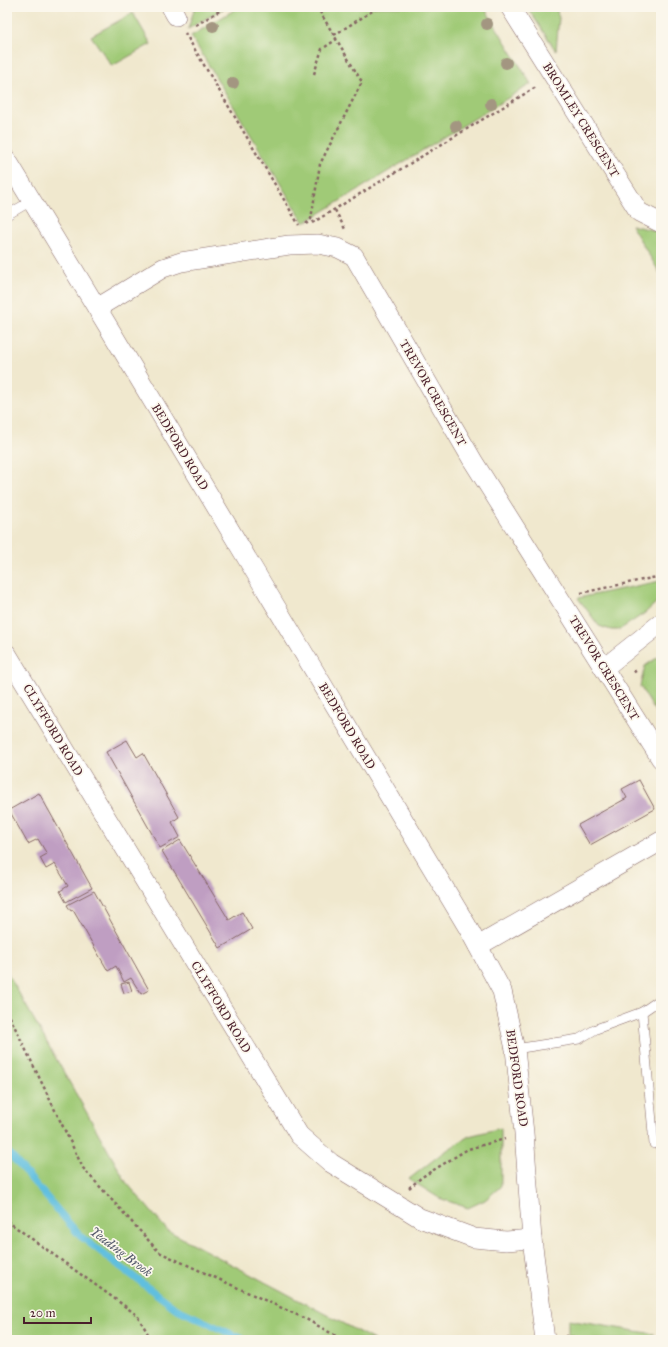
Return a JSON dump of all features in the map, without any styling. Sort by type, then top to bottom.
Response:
[{"type":"street","name":"BROMLEY CRESCENT","points":[[510,7],[639,212],[661,224]]},
{"type":"street","name":"BEDFORD ROAD","points":[[7,160],[478,946],[502,992],[515,1049],[524,1133],[532,1239],[544,1339]]},
{"type":"street","name":"TREVOR CRESCENT","points":[[97,308],[163,268],[181,262],[289,245],[318,244],[338,248],[354,256],[473,461],[661,759]]},
{"type":"street","points":[[604,668],[661,623]]},
{"type":"street","name":"CLYFFORD ROAD","points":[[7,654],[299,1135],[331,1163],[420,1218],[474,1238],[506,1241],[532,1239]]},
{"type":"street","points":[[478,946],[661,841]]},
{"type":"lane","points":[[7,215],[31,201]]},
{"type":"lane","points":[[515,1049],[579,1039],[596,1029],[642,1012],[661,999]]},
{"type":"lane","points":[[642,1012],[654,1144]]},
{"type":"path","points":[[195,26],[226,7]]},
{"type":"path","points":[[178,18],[184,31],[302,229],[310,219],[320,164],[362,82],[317,7]]},
{"type":"path","points":[[334,35],[379,7]]},
{"type":"path","points":[[314,74],[322,49],[336,39]]},
{"type":"path","points":[[335,210],[542,84]]},
{"type":"path","points":[[578,593],[661,576]]},
{"type":"path","points":[[7,1012],[83,1168],[159,1252],[306,1319],[344,1340]]},
{"type":"path","points":[[395,1203],[422,1176],[468,1149],[524,1133]]},
{"type":"path","points":[[7,1221],[137,1315],[148,1332],[150,1340]]},
{"type":"path","points":[[544,1339],[562,1336],[598,1340]]},
{"type":"green space","points":[[195,7],[226,7],[188,29]]},
{"type":"green space","points":[[239,7],[484,7],[531,84],[304,223],[191,36]]},
{"type":"green space","points":[[527,7],[556,7],[559,18],[556,51]]},
{"type":"green space","points":[[133,13],[151,44],[112,66],[91,36]]},
{"type":"green space","points":[[631,225],[661,232],[661,275]]},
{"type":"green space","points":[[660,581],[658,601],[645,613],[619,630],[611,630],[599,626],[578,598]]},
{"type":"green space","points":[[661,655],[661,713],[656,713],[640,686],[645,666]]},
{"type":"green space","points":[[7,972],[126,1182],[167,1230],[374,1340],[7,1340]]},
{"type":"green space","points":[[501,1128],[501,1186],[485,1200],[468,1208],[439,1198],[409,1179],[441,1154],[469,1136]]},
{"type":"green space","points":[[568,1320],[654,1334],[653,1340],[568,1340]]},
{"type":"building","points":[[127,740],[137,757],[143,753],[179,817],[172,822],[180,837],[160,848],[106,752]]},
{"type":"building","points":[[639,780],[655,809],[590,845],[578,825],[627,798],[622,789]]},
{"type":"building","points":[[39,793],[92,888],[66,902],[60,891],[68,886],[55,864],[46,869],[40,858],[47,854],[38,839],[28,844],[9,810]]},
{"type":"building","points":[[180,840],[229,920],[242,912],[252,929],[220,948],[162,851]]},
{"type":"building","points":[[94,891],[149,990],[141,994],[131,978],[124,982],[116,966],[108,971],[73,910],[71,911],[67,905]]},
{"type":"building","points":[[129,982],[132,991],[124,993],[121,984]]},
{"type":"waterway","name":"Yeading Brook","points":[[7,1151],[80,1236],[175,1308],[244,1340]]}]
